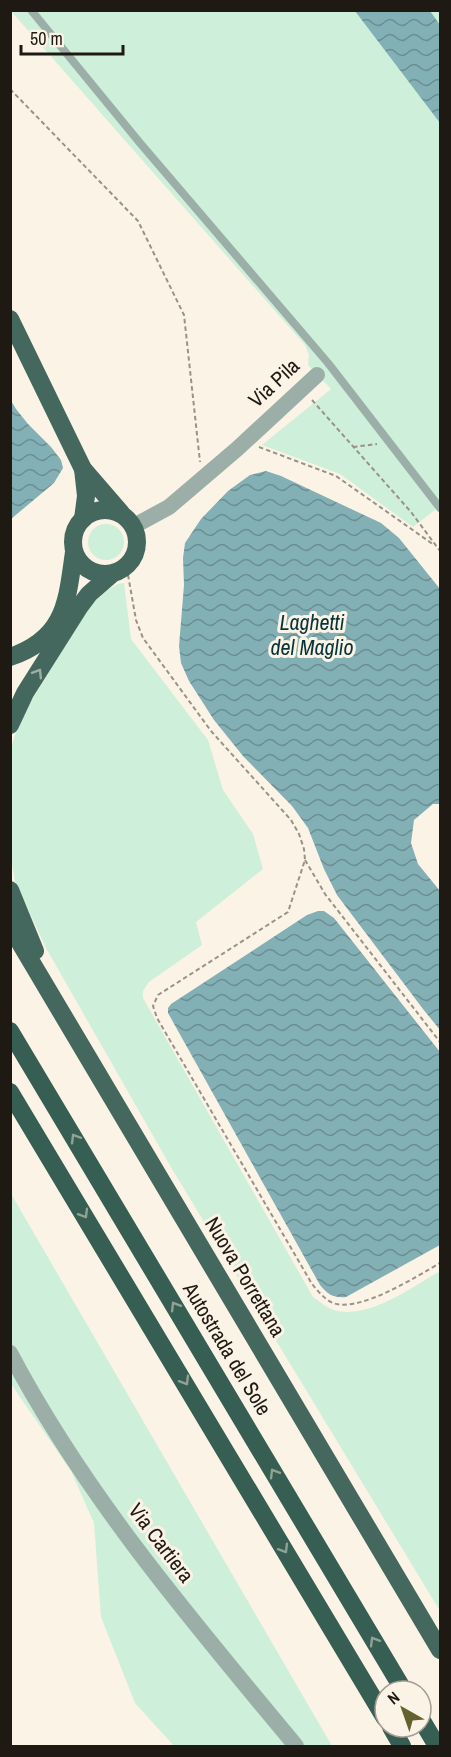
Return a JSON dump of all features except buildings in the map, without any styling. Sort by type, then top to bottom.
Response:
[{"type":"highway","points":[[10,319],[83,470],[127,520],[138,543],[136,552],[119,570],[89,594],[80,606],[26,693],[10,725]]},
{"type":"highway","points":[[83,470],[86,496],[83,519]]},
{"type":"highway","points":[[10,657],[23,653],[37,644],[60,619],[70,586],[74,534],[83,519],[91,513],[111,510],[127,520]]},
{"type":"highway","points":[[74,552],[78,560],[93,572],[102,574],[119,570]]},
{"type":"highway","points":[[10,890],[59,1008]]},
{"type":"highway","name":"Nuova Porrettana","points":[[10,926],[441,1650]]},
{"type":"highway","name":"Autostrada del Sole","points":[[10,1031],[397,1679]]},
{"type":"highway","points":[[10,1092],[373,1698]]},
{"type":"street","name":"Via Pila","points":[[127,520],[169,507],[237,449],[322,369]]},
{"type":"street","name":"Via Cartiera","points":[[10,1353],[35,1399],[116,1522],[210,1643],[296,1746]]},
{"type":"lane","points":[[31,10],[322,369]]},
{"type":"lane","name":"Via Pila","points":[[322,369],[389,443],[441,508]]},
{"type":"path","points":[[10,89],[138,221],[184,315],[200,460]]},
{"type":"path","points":[[302,389],[411,512],[437,548]]},
{"type":"path","points":[[353,447],[389,443]]},
{"type":"path","points":[[257,446],[336,476],[441,551]]},
{"type":"path","points":[[119,570],[143,638],[211,731],[291,820],[302,841],[305,860],[288,912],[163,992],[154,1000],[153,1006],[158,1018],[312,1284],[326,1299],[335,1304],[348,1305],[363,1301],[402,1285],[441,1263]]},
{"type":"path","points":[[305,860],[325,894],[441,1042]]},
{"type":"green space","points":[[11,11],[440,11],[440,506],[413,527],[340,474],[262,445],[331,389],[308,365],[309,355],[305,345]]},
{"type":"green space","points":[[106,524],[119,529],[124,542],[119,555],[106,560],[93,555],[88,542],[93,529]]},
{"type":"green space","points":[[124,583],[131,639],[208,740],[223,790],[253,834],[263,869],[196,922],[202,945],[149,982],[143,991],[143,998],[313,1297],[329,1308],[342,1312],[372,1308],[402,1294],[440,1271],[440,1611],[172,1169],[46,948],[15,881],[10,853],[10,751],[16,732],[30,703],[90,606],[106,591]]},
{"type":"green space","points":[[10,1192],[332,1746],[174,1746],[135,1703],[101,1617],[94,1523],[71,1471],[11,1384]]},
{"type":"water","points":[[355,11],[430,11],[440,25],[440,123]]},
{"type":"water","points":[[10,399],[28,424],[61,460],[63,468],[54,483],[11,519]]},
{"type":"water","name":"Laghetti del Maglio","points":[[266,471],[381,523],[399,538],[440,589],[440,804],[433,804],[414,820],[411,843],[418,864],[440,891],[440,1030],[337,895],[308,828],[292,806],[243,756],[214,720],[189,681],[181,663],[179,646],[185,543],[201,519],[228,491],[250,475]]},
{"type":"water","points":[[324,911],[334,918],[440,1052],[440,1245],[346,1297],[331,1295],[320,1285],[168,1013],[171,1004],[307,915]]}]
